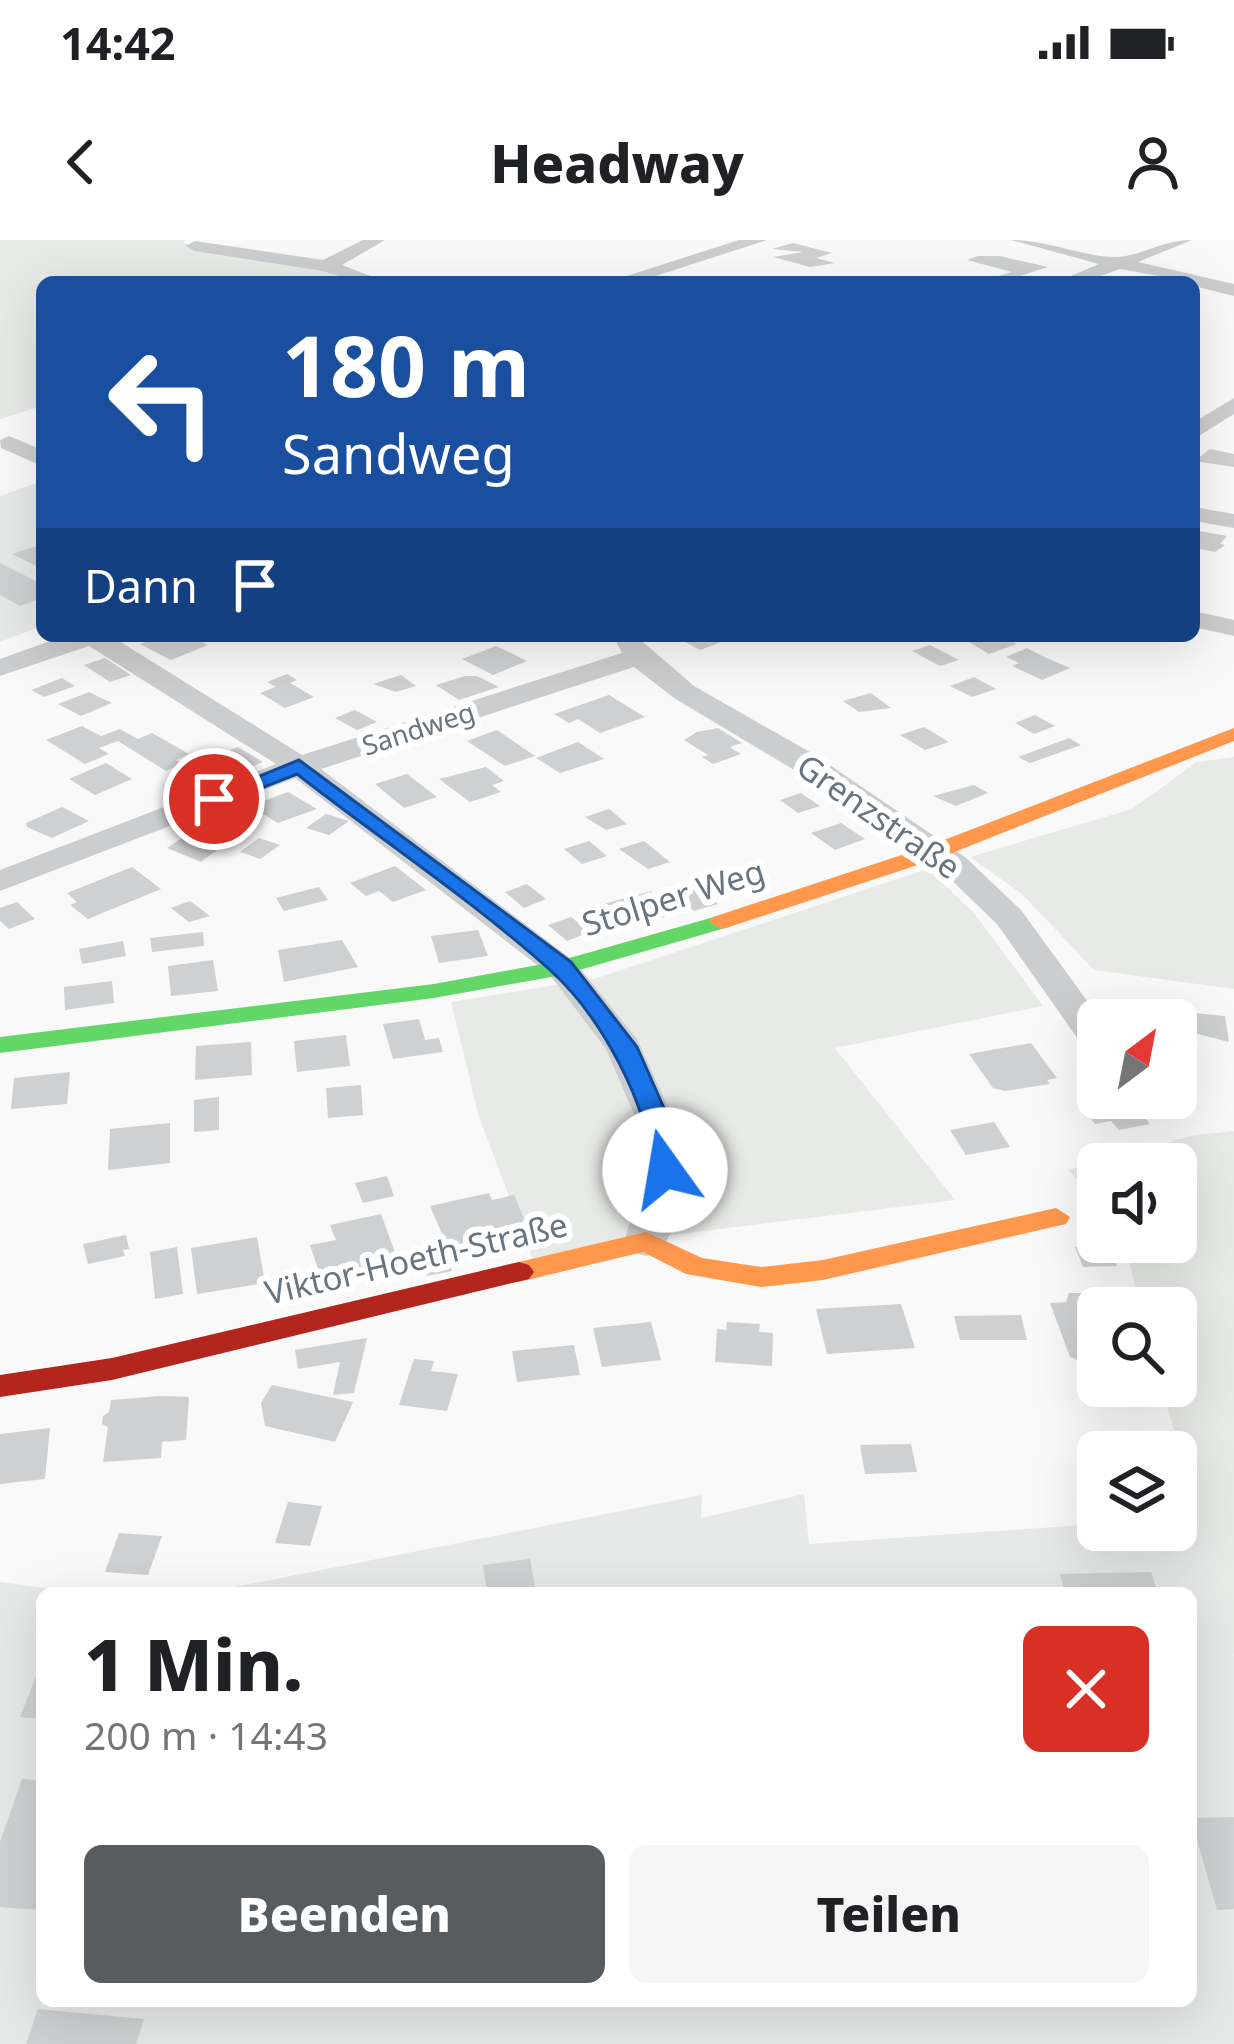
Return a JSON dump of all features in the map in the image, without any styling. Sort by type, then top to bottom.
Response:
[{"type":"street","points":[[326,266],[376,240]]},
{"type":"street","points":[[637,276],[758,240]]},
{"type":"street","points":[[1020,240],[1171,276]]},
{"type":"street","points":[[1083,276],[1183,240]]},
{"type":"street","points":[[195,246],[326,266],[358,276]]},
{"type":"street","points":[[1200,282],[1234,290]]},
{"type":"street","points":[[1200,428],[1234,404]]},
{"type":"street","points":[[9,443],[36,456]]},
{"type":"street","points":[[1200,515],[1234,521]]},
{"type":"street","points":[[1200,620],[1234,628]]},
{"type":"street","points":[[0,668],[74,642]]},
{"type":"street","points":[[101,642],[299,766],[562,968],[624,1047],[664,1140],[667,1200],[649,1227],[646,1242],[696,1267],[761,1277],[823,1270],[1055,1217]]},
{"type":"street","name":"Sandweg","points":[[0,881],[628,646]]},
{"type":"street","name":"Grenzstraße","points":[[628,646],[805,761],[995,901],[1077,1012]]},
{"type":"street","name":"Stolper Weg","points":[[0,1045],[434,991],[562,968],[934,852],[1234,734]]},
{"type":"street","name":"Viktor-Hoeth-Straße","points":[[0,1386],[112,1369],[646,1242]]},
{"type":"shaded area","points":[[0,240],[187,240],[183,242],[195,247],[345,276],[36,276],[36,408],[0,419]]},
{"type":"shaded area","points":[[36,483],[36,628],[0,642],[0,496]]},
{"type":"shaded area","points":[[1234,757],[1234,989],[1094,970],[1022,894],[970,857],[1132,809],[1197,762]]},
{"type":"shaded area","points":[[928,869],[975,914],[1043,1006],[835,1048],[955,1200],[672,1235],[533,1260],[479,1117],[451,1002],[594,979]]},
{"type":"shaded area","points":[[1234,1131],[1234,1657],[1197,1518],[1197,1431],[1174,1431],[1168,1407],[1197,1407],[1197,1287],[1136,1287],[1129,1263],[1197,1263],[1197,1143],[1166,1143]]},
{"type":"shaded area","points":[[804,1494],[809,1544],[1077,1525],[1077,1551],[1197,1551],[1197,1517],[1234,1657],[1234,2044],[0,2044],[0,1582],[38,1587],[36,2007],[1197,2007],[1197,1587],[234,1587],[702,1495],[701,1518]]},
{"type":"building","points":[[793,243],[832,253],[816,258],[835,263],[810,267],[773,257],[803,252],[772,249]]},
{"type":"building","points":[[1000,256],[1048,267],[1020,276],[998,276],[1012,272],[967,260]]},
{"type":"building","points":[[1210,449],[1234,454],[1234,467],[1200,462]]},
{"type":"building","points":[[1200,531],[1227,536],[1220,544],[1225,545],[1215,552],[1200,549]]},
{"type":"building","points":[[36,546],[36,566],[12,554]]},
{"type":"building","points":[[0,563],[36,581],[36,600],[20,606],[0,595]]},
{"type":"building","points":[[202,642],[208,645],[171,660],[140,644]]},
{"type":"building","points":[[685,642],[722,642],[700,650]]},
{"type":"building","points":[[969,642],[1017,644],[989,654]]},
{"type":"building","points":[[930,645],[959,660],[940,666],[912,651]]},
{"type":"building","points":[[496,646],[527,661],[493,675],[462,659]]},
{"type":"building","points":[[1027,648],[1070,668],[1042,680],[1012,666],[1019,663],[1006,657]]},
{"type":"building","points":[[105,658],[131,675],[110,682],[84,665]]},
{"type":"building","points":[[287,674],[297,680],[290,683],[314,697],[285,708],[260,693],[276,687],[267,682]]},
{"type":"building","points":[[401,675],[416,686],[396,692],[373,684]]},
{"type":"building","points":[[477,676],[499,687],[459,700],[436,685]]},
{"type":"building","points":[[974,677],[996,689],[972,697],[950,686]]},
{"type":"building","points":[[62,678],[75,686],[44,697],[31,690]]},
{"type":"building","points":[[89,692],[112,703],[81,716],[58,704]]},
{"type":"building","points":[[871,693],[891,708],[859,712],[843,701]]},
{"type":"building","points":[[609,695],[645,717],[600,733],[578,719],[569,723],[554,714]]},
{"type":"building","points":[[355,710],[377,722],[357,730],[335,718]]},
{"type":"building","points":[[1035,715],[1055,726],[1034,734],[1015,723]]},
{"type":"building","points":[[82,726],[101,736],[120,729],[138,739],[152,733],[189,754],[176,760],[183,763],[166,771],[118,741],[99,748],[109,754],[85,764],[46,740]]},
{"type":"building","points":[[924,727],[949,742],[925,750],[900,735]]},
{"type":"building","points":[[718,728],[742,743],[730,747],[741,754],[713,764],[702,757],[708,755],[684,740]]},
{"type":"building","points":[[497,730],[535,756],[505,766],[467,741]]},
{"type":"building","points":[[1069,738],[1081,745],[1030,763],[1018,757]]},
{"type":"building","points":[[578,742],[604,759],[560,773],[536,758]]},
{"type":"building","points":[[238,747],[263,762],[226,777],[201,761]]},
{"type":"building","points":[[106,763],[132,779],[95,795],[69,779]]},
{"type":"building","points":[[486,767],[504,781],[492,785],[501,792],[470,802],[439,779]]},
{"type":"building","points":[[407,774],[437,797],[404,808],[375,784]]},
{"type":"building","points":[[974,785],[988,793],[956,806],[933,796]]},
{"type":"building","points":[[288,792],[317,809],[278,823],[250,806]]},
{"type":"building","points":[[801,793],[820,806],[798,813],[780,800]]},
{"type":"building","points":[[62,807],[89,821],[52,838],[27,827],[26,823]]},
{"type":"building","points":[[609,809],[627,824],[606,830],[585,817]]},
{"type":"building","points":[[326,814],[349,821],[329,835],[306,828]]},
{"type":"building","points":[[841,823],[865,839],[835,850],[811,833]]},
{"type":"building","points":[[182,838],[220,848],[201,862],[167,848]]},
{"type":"building","points":[[259,838],[280,845],[260,859],[240,852]]},
{"type":"building","points":[[589,841],[607,856],[582,864],[564,849]]},
{"type":"building","points":[[644,841],[670,862],[648,869],[619,849]]},
{"type":"building","points":[[395,866],[426,890],[393,902],[379,891],[366,896],[350,883]]},
{"type":"building","points":[[132,867],[161,889],[88,919],[70,905],[77,902],[67,893]]},
{"type":"building","points":[[527,884],[546,899],[524,908],[505,892]]},
{"type":"building","points":[[319,887],[328,900],[284,911],[276,898]]},
{"type":"building","points":[[699,887],[718,904],[694,911],[675,895]]},
{"type":"building","points":[[651,891],[675,914],[627,928],[604,904]]},
{"type":"building","points":[[190,901],[210,916],[189,922],[171,908]]},
{"type":"building","points":[[17,902],[35,919],[9,929],[0,921],[0,908]]},
{"type":"building","points":[[571,917],[590,932],[567,941],[548,925]]},
{"type":"building","points":[[478,930],[488,956],[439,963],[431,936]]},
{"type":"building","points":[[203,932],[204,946],[152,952],[150,938]]},
{"type":"building","points":[[342,940],[358,967],[284,982],[278,950]]},
{"type":"building","points":[[123,941],[126,956],[82,964],[79,949]]},
{"type":"building","points":[[213,960],[218,991],[171,996],[168,966]]},
{"type":"building","points":[[112,981],[114,1003],[65,1010],[64,987]]},
{"type":"building","points":[[1197,1013],[1225,1016],[1229,1042],[1197,1034]]},
{"type":"building","points":[[419,1019],[425,1040],[439,1038],[443,1052],[393,1059],[383,1024]]},
{"type":"building","points":[[346,1035],[350,1066],[297,1072],[294,1041]]},
{"type":"building","points":[[251,1042],[252,1075],[195,1080],[196,1046]]},
{"type":"building","points":[[1031,1043],[1057,1078],[1047,1080],[1050,1084],[1005,1091],[993,1088],[969,1054]]},
{"type":"building","points":[[70,1072],[67,1104],[11,1109],[14,1078]]},
{"type":"building","points":[[361,1085],[363,1115],[328,1118],[326,1088]]},
{"type":"building","points":[[219,1097],[219,1130],[194,1132],[194,1100]]},
{"type":"building","points":[[1091,1119],[1146,1119],[1150,1124],[1119,1130],[1111,1121],[1095,1124]]},
{"type":"building","points":[[994,1122],[1010,1147],[966,1155],[950,1130]]},
{"type":"building","points":[[170,1123],[170,1163],[108,1170],[110,1129]]},
{"type":"building","points":[[387,1176],[394,1196],[363,1203],[355,1183]]},
{"type":"building","points":[[489,1193],[492,1200],[514,1195],[525,1221],[504,1226],[508,1235],[448,1248],[430,1206]]},
{"type":"building","points":[[381,1214],[396,1255],[355,1269],[353,1265],[319,1272],[310,1245],[336,1240],[330,1225]]},
{"type":"building","points":[[126,1235],[129,1249],[123,1250],[125,1256],[88,1264],[83,1244]]},
{"type":"building","points":[[257,1237],[265,1283],[197,1294],[191,1248]]},
{"type":"building","points":[[177,1247],[183,1294],[155,1299],[150,1252]]},
{"type":"building","points":[[443,1247],[452,1271],[427,1276],[419,1252]]},
{"type":"building","points":[[1081,1263],[1117,1266],[1083,1267]]},
{"type":"building","points":[[1069,1293],[1077,1293],[1077,1360],[1070,1357],[1050,1303],[1066,1302]]},
{"type":"building","points":[[901,1304],[915,1348],[827,1354],[816,1309]]},
{"type":"building","points":[[1021,1315],[1027,1340],[960,1340],[954,1316]]},
{"type":"building","points":[[651,1322],[661,1360],[602,1367],[593,1328]]},
{"type":"building","points":[[727,1322],[760,1324],[759,1332],[773,1333],[772,1366],[715,1362],[717,1329],[726,1330]]},
{"type":"building","points":[[367,1338],[354,1393],[333,1395],[340,1362],[298,1369],[295,1350]]},
{"type":"building","points":[[574,1345],[580,1375],[517,1382],[512,1351]]},
{"type":"building","points":[[414,1359],[434,1361],[431,1371],[458,1374],[447,1411],[399,1405]]},
{"type":"building","points":[[272,1385],[353,1402],[335,1442],[265,1426],[261,1403]]},
{"type":"building","points":[[189,1397],[186,1440],[162,1442],[161,1458],[103,1462],[108,1427],[102,1424],[103,1416],[111,1400]]},
{"type":"building","points":[[50,1428],[45,1479],[0,1484],[0,1434]]},
{"type":"building","points":[[911,1444],[917,1472],[865,1474],[860,1445]]},
{"type":"building","points":[[288,1502],[322,1506],[310,1546],[275,1543]]},
{"type":"building","points":[[119,1533],[162,1536],[148,1575],[105,1572]]},
{"type":"building","points":[[530,1559],[535,1587],[486,1587],[483,1565]]},
{"type":"building","points":[[1151,1572],[1156,1587],[1063,1587],[1060,1574]]},
{"type":"building","points":[[36,1676],[36,1718],[20,1717]]},
{"type":"building","points":[[22,1779],[36,1780],[36,1910],[0,1907],[0,1842]]},
{"type":"building","points":[[1234,1817],[1234,1909],[1217,1910],[1197,1839],[1197,1818]]},
{"type":"building","points":[[38,2009],[144,2019],[136,2044],[26,2044]]},
{"type":"traffic: fast","points":[[0,1045],[434,991],[562,968],[721,922]]},
{"type":"traffic: slow","points":[[721,922],[934,852],[1234,734]]},
{"type":"traffic: slow","points":[[519,1272],[646,1242],[696,1267],[761,1277],[823,1270],[1056,1217]]},
{"type":"traffic: jam","points":[[0,1386],[112,1369],[519,1272]]},
{"type":"route","points":[[214,799],[299,766],[399,838],[562,968],[624,1047],[664,1140],[665,1170]]}]
